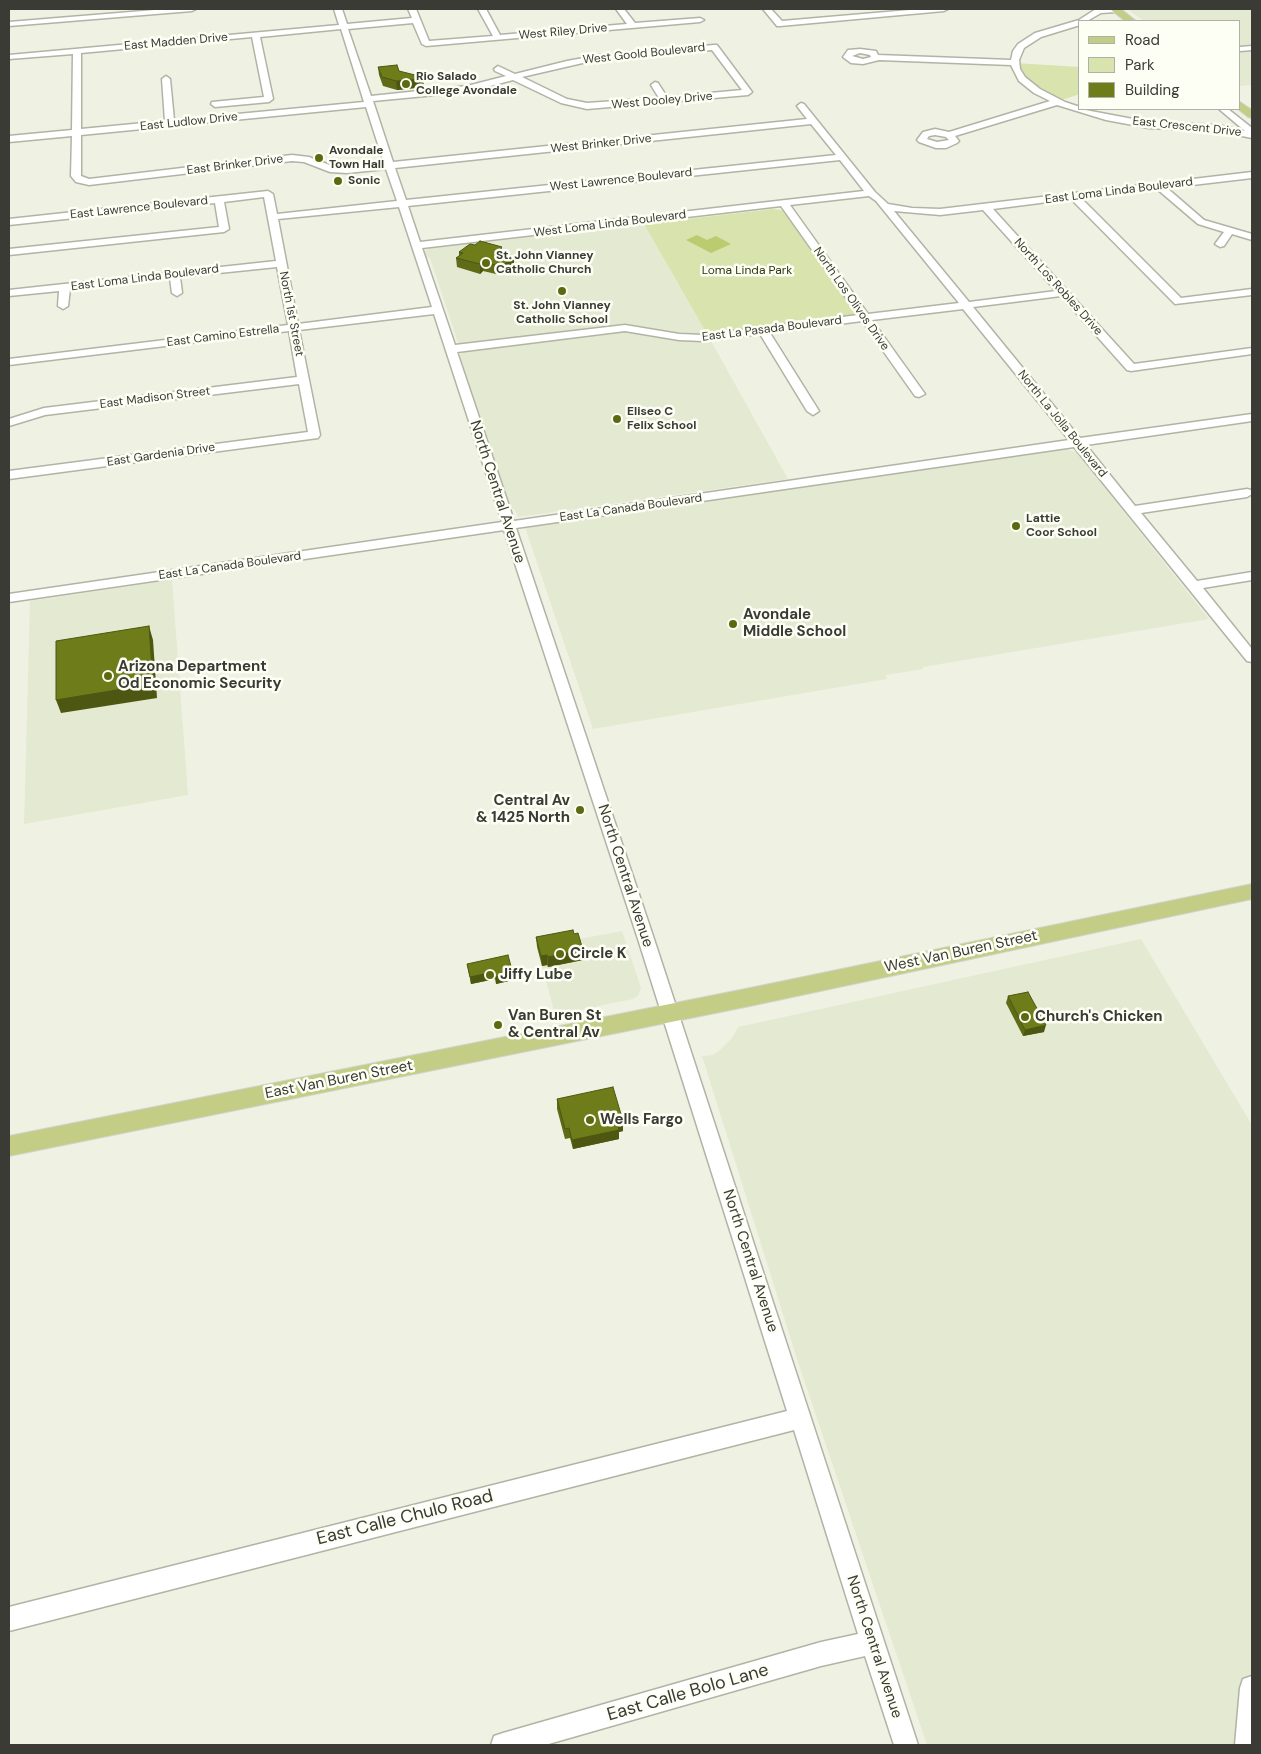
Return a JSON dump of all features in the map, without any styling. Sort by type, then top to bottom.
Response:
[{"type":"main road","points":[[1116,9],[1130,20]]},
{"type":"main road","points":[[1241,106],[1252,115]]},
{"type":"main road","name":"West Van Buren Street","points":[[670,1013],[1252,891]]},
{"type":"main road","name":"East Van Buren Street","points":[[9,1146],[670,1013]]},
{"type":"street","points":[[50,21],[51,9]]},
{"type":"street","points":[[9,24],[123,12],[192,9]]},
{"type":"street","name":"North Central Avenue","points":[[338,9],[670,1013],[906,1745]]},
{"type":"street","points":[[412,9],[416,20]]},
{"type":"street","points":[[482,9],[498,38]]},
{"type":"street","points":[[620,9],[633,26]]},
{"type":"street","points":[[767,9],[780,24],[944,9]]},
{"type":"street","points":[[1084,20],[1096,12],[1116,9]]},
{"type":"street","points":[[1096,12],[1110,20]]},
{"type":"street","name":"West Riley Drive","points":[[416,20],[426,44],[633,26],[698,17]]},
{"type":"street","name":"East Madden Drive","points":[[9,57],[416,20]]},
{"type":"street","points":[[877,57],[1015,63],[1017,51],[1031,38],[1078,23]]},
{"type":"street","points":[[215,104],[268,99],[256,35]]},
{"type":"street","name":"West Goold Boulevard","points":[[368,101],[467,89],[567,63],[600,57],[714,47],[748,92]]},
{"type":"street","points":[[75,133],[77,51]]},
{"type":"street","name":"East Crescent Drive","points":[[1015,63],[1019,74],[1026,83],[1056,102],[1078,110]]},
{"type":"street","name":"West Dooley Drive","points":[[498,69],[564,101],[575,104],[603,106],[748,92]]},
{"type":"street","points":[[166,79],[170,123]]},
{"type":"street","points":[[655,85],[665,100]]},
{"type":"street","name":"East Ludlow Drive","points":[[9,139],[368,101]]},
{"type":"street","points":[[949,135],[1056,102]]},
{"type":"street","points":[[566,110],[575,104]]},
{"type":"street","name":"North La Jolla Boulevard","points":[[801,106],[870,193],[886,207],[1252,658]]},
{"type":"street","name":"East Crescent Drive","points":[[1079,110],[1094,115],[1149,125],[1220,129],[1252,133]]},
{"type":"street","points":[[1224,110],[1252,133]]},
{"type":"street","name":"West Brinker Drive","points":[[389,166],[813,122]]},
{"type":"street","name":"East Brinker Drive","points":[[75,133],[76,176],[79,180],[89,182],[292,158],[306,159],[336,170],[389,166]]},
{"type":"street","name":"West Lawrence Boulevard","points":[[401,203],[841,156]]},
{"type":"street","name":"East Loma Linda Boulevard","points":[[985,206],[1252,175]]},
{"type":"street","points":[[1159,186],[1200,222],[1229,232],[1252,237]]},
{"type":"street","name":"West Loma Linda Boulevard","points":[[416,246],[870,193]]},
{"type":"street","name":"East Lawrence Boulevard","points":[[9,222],[268,194]]},
{"type":"street","name":"North 1st Street","points":[[268,194],[314,434]]},
{"type":"street","points":[[1072,196],[1179,302],[1252,292]]},
{"type":"street","points":[[9,252],[224,229],[219,200]]},
{"type":"street","name":"West Loma Linda Boulevard","points":[[804,200],[847,201],[933,212],[985,206]]},
{"type":"street","points":[[273,217],[401,203]]},
{"type":"street","name":"North Los Olivos Drive","points":[[783,203],[919,394]]},
{"type":"street","name":"North Los Robles Drive","points":[[985,206],[1131,368],[1252,351]]},
{"type":"street","points":[[1220,244],[1229,232]]},
{"type":"street","points":[[34,290],[34,281],[193,263],[212,261],[214,270]]},
{"type":"street","name":"East Loma Linda Boulevard","points":[[9,293],[281,263]]},
{"type":"street","points":[[175,274],[177,293]]},
{"type":"street","points":[[63,306],[64,287]]},
{"type":"street","name":"East La Pasada Boulevard","points":[[451,349],[625,328],[694,338],[1064,293]]},
{"type":"street","name":"East Camino Estrella","points":[[9,362],[437,310]]},
{"type":"street","points":[[763,331],[813,411]]},
{"type":"street","name":"East Madison Street","points":[[9,423],[44,412],[304,380]]},
{"type":"street","name":"East La Canada Boulevard","points":[[9,598],[1252,417]]},
{"type":"street","name":"East Gardenia Drive","points":[[9,475],[314,434]]},
{"type":"street","points":[[1133,510],[1247,494]]},
{"type":"street","points":[[1193,586],[1252,576]]},
{"type":"street","name":"East Calle Chulo Road","points":[[9,1618],[801,1418]]},
{"type":"street","name":"East Calle Bolo Lane","points":[[503,1745],[812,1657],[873,1642]]},
{"type":"street","points":[[1247,1745],[1252,1688]]},
{"type":"shaded area","points":[[1127,9],[1252,9],[1252,85],[1241,86],[1241,20],[1143,20]]},
{"type":"shaded area","name":"St. John Vianney Catholic School","points":[[644,224],[707,334],[681,334],[635,326],[613,326],[467,344],[458,343],[430,258],[424,256],[424,251],[431,248]]},
{"type":"shaded area","points":[[697,235],[707,240],[716,236],[731,244],[711,253],[686,240]]},
{"type":"shaded area","name":"Eliseo C Felix School","points":[[625,331],[672,339],[711,341],[788,479],[518,517],[515,510],[511,508],[459,356],[464,351]]},
{"type":"shaded area","name":"Avondale Middle School","points":[[1064,449],[1076,452],[1209,619],[923,667],[923,669],[886,675],[887,679],[593,729],[525,527]]},
{"type":"shaded area","points":[[172,580],[188,795],[24,824],[30,601]]},
{"type":"shaded area","points":[[622,931],[641,988],[638,996],[633,999],[555,1015],[537,947]]},
{"type":"shaded area","points":[[1141,939],[1252,1125],[1252,1745],[927,1745],[798,1362],[702,1056],[713,1055],[721,1049],[733,1037],[738,1027]]},
{"type":"green space","points":[[1015,63],[1078,67],[1078,95],[1056,102],[1026,83]]},
{"type":"green space","name":"Loma Linda Park","points":[[773,209],[784,212],[855,313],[851,316],[707,334],[644,224]]},
{"type":"building","points":[[397,65],[399,71],[423,77],[423,79],[396,81],[382,77],[378,67]]},
{"type":"building","points":[[480,241],[502,247],[499,250],[510,253],[508,255],[514,257],[504,264],[498,263],[495,265],[483,262],[480,264],[456,258],[463,253],[459,252],[470,244],[475,245]]},
{"type":"building","name":"Arizona Department Od Economic Security","points":[[149,626],[153,684],[56,700],[56,641]]},
{"type":"building","points":[[573,930],[574,934],[578,933],[583,950],[548,957],[547,955],[541,956],[536,937]]},
{"type":"building","points":[[508,955],[513,974],[496,977],[494,972],[470,977],[467,964]]},
{"type":"building","name":"Church's Chicken","points":[[1028,992],[1046,1025],[1025,1030],[1008,996]]},
{"type":"building","name":"Wells Fargo","points":[[613,1087],[623,1121],[617,1122],[619,1130],[572,1140],[569,1128],[565,1129],[557,1099]]},
{"type":"place","name":"Rio Salado College Avondale","points":[[406,84]]},
{"type":"place","name":"Avondale Town Hall","points":[[319,158]]},
{"type":"place","name":"Sonic","points":[[338,181]]},
{"type":"place","name":"St. John Vianney Catholic Church","points":[[486,263]]},
{"type":"place","name":"St. John Vianney Catholic School","points":[[562,291]]},
{"type":"place","name":"Eliseo C Felix School","points":[[617,419]]},
{"type":"place","name":"Lattie Coor School","points":[[1016,526]]},
{"type":"place","name":"Avondale Middle School","points":[[733,624]]},
{"type":"place","name":"Arizona Department Od Economic Security","points":[[108,676]]},
{"type":"place","name":"Central Av & 1425 North","points":[[580,810]]},
{"type":"place","name":"Circle K","points":[[560,954]]},
{"type":"place","name":"Jiffy Lube","points":[[490,975]]},
{"type":"place","name":"Church's Chicken","points":[[1025,1017]]},
{"type":"place","name":"Van Buren St & Central Av","points":[[498,1025]]},
{"type":"place","name":"Wells Fargo","points":[[590,1120]]}]
